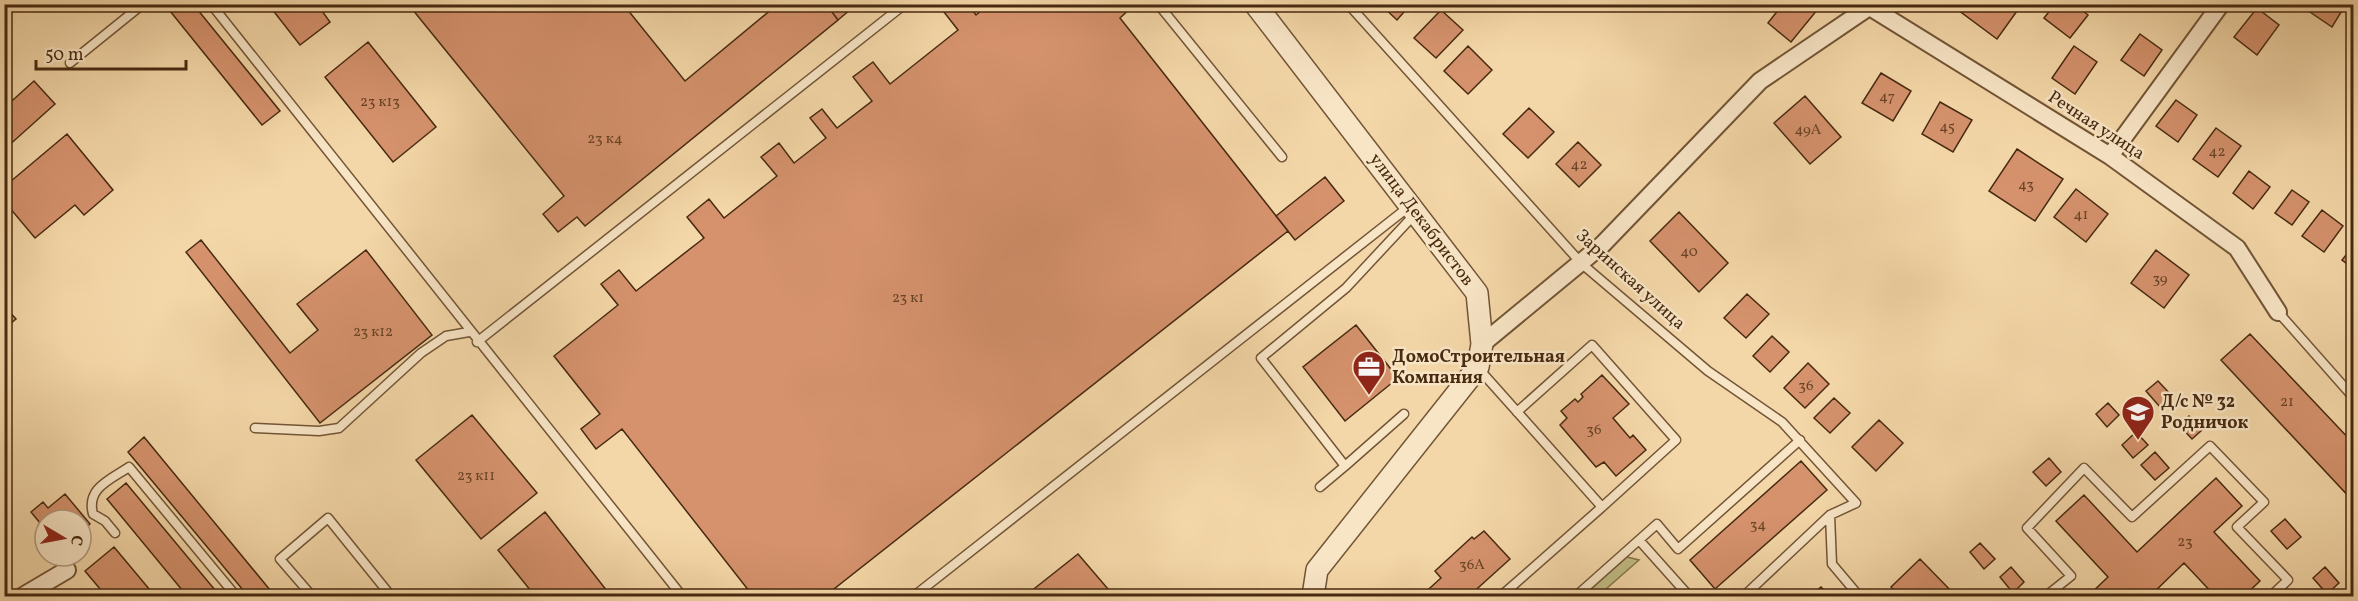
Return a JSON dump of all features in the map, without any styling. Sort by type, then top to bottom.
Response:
[{"type":"street","name":"улица Декабристов","points":[[1255,4],[1414,208],[1477,293],[1482,344],[1478,368],[1317,570],[1313,597]]},
{"type":"street","points":[[2110,156],[2221,4]]},
{"type":"street","points":[[1482,344],[1582,264],[1760,81],[1867,6]]},
{"type":"street","name":"Речная улица","points":[[1867,6],[2110,156],[2237,249],[2278,312]]},
{"type":"street","points":[[24,597],[67,570]]},
{"type":"lane","points":[[70,63],[143,4]]},
{"type":"lane","points":[[211,4],[469,332],[682,597]]},
{"type":"lane","points":[[477,342],[905,4]]},
{"type":"lane","points":[[1158,4],[1282,157]]},
{"type":"lane","name":"Заринская улица","points":[[1348,4],[1582,264],[1708,371],[1782,422],[1800,440],[1856,503],[1830,515]]},
{"type":"lane","points":[[1344,466],[1261,358],[1346,288],[1414,208]]},
{"type":"lane","points":[[914,597],[1414,208]]},
{"type":"lane","points":[[2278,312],[2354,398]]},
{"type":"lane","points":[[255,428],[319,431],[339,428],[429,347],[446,336],[469,332]]},
{"type":"lane","points":[[1501,597],[1676,440],[1592,345],[1517,412]]},
{"type":"lane","points":[[1478,368],[1602,507]]},
{"type":"lane","points":[[1320,487],[1404,414]]},
{"type":"lane","points":[[1576,597],[1657,524],[1678,549],[1800,440]]},
{"type":"lane","points":[[2046,597],[2071,576],[2027,528],[2084,468],[2132,517],[2210,446],[2264,502],[2236,528],[2288,580],[2271,597]]},
{"type":"lane","points":[[115,533],[105,521],[93,514],[90,502],[95,490],[129,467],[236,597]]},
{"type":"lane","points":[[1830,515],[1832,564],[1859,597]]},
{"type":"lane","points":[[1744,597],[1830,515]]},
{"type":"lane","points":[[312,597],[280,559],[328,518],[391,597]]},
{"type":"lane","points":[[1640,540],[1689,597]]},
{"type":"shaded area","points":[[1627,557],[1639,560],[1598,596],[1583,596]]},
{"type":"building","points":[[177,4],[193,4],[280,111],[262,125],[170,11]]},
{"type":"building","points":[[268,4],[317,4],[330,22],[300,45]]},
{"type":"building","points":[[408,4],[623,4],[685,81],[778,4],[826,4],[838,20],[585,226],[577,217],[558,232],[543,214],[564,196]]},
{"type":"building","points":[[826,4],[857,4],[838,20]]},
{"type":"building","points":[[944,4],[968,4],[976,15],[989,4],[1135,4],[1120,18],[1288,231],[825,596],[753,596],[622,429],[596,449],[581,429],[600,414],[554,356],[618,305],[601,284],[619,270],[636,291],[704,238],[687,217],[709,199],[724,218],[777,176],[761,157],[779,143],[794,163],[826,138],[810,118],[822,109],[837,128],[872,101],[853,77],[873,62],[890,84],[958,30],[940,7]]},
{"type":"building","points":[[1380,4],[1411,4],[1397,20]]},
{"type":"building","points":[[1783,4],[1822,4],[1791,42],[1768,23]]},
{"type":"building","points":[[1956,4],[2022,4],[1997,39],[1954,7]]},
{"type":"building","points":[[2055,4],[2075,4],[2088,15],[2070,38],[2044,18]]},
{"type":"building","points":[[2315,4],[2346,4],[2332,27],[2310,12]]},
{"type":"building","points":[[2257,8],[2279,25],[2257,55],[2234,37]]},
{"type":"building","points":[[1441,10],[1463,30],[1436,58],[1414,38]]},
{"type":"building","points":[[2140,34],[2162,50],[2144,76],[2121,60]]},
{"type":"building","points":[[368,42],[436,127],[393,162],[325,77]]},
{"type":"building","points":[[1468,46],[1492,70],[1468,94],[1444,71]]},
{"type":"building","points":[[2074,46],[2097,62],[2075,94],[2052,78]]},
{"type":"building","points":[[1881,73],[1911,91],[1893,121],[1862,103]]},
{"type":"building","points":[[34,81],[55,104],[6,148],[4,108]]},
{"type":"building","points":[[1805,96],[1841,137],[1810,164],[1774,123]]},
{"type":"building","points":[[2176,100],[2197,115],[2178,142],[2156,126]]},
{"type":"building","points":[[1940,102],[1972,120],[1953,152],[1922,134]]},
{"type":"building","points":[[1529,108],[1554,132],[1528,158],[1503,134]]},
{"type":"building","points":[[2216,128],[2241,146],[2218,177],[2193,159]]},
{"type":"building","points":[[67,134],[113,190],[84,215],[75,205],[35,238],[9,207],[4,211],[4,187]]},
{"type":"building","points":[[1578,142],[1601,165],[1579,187],[1556,164]]},
{"type":"building","points":[[2017,149],[2063,179],[2035,221],[1989,191]]},
{"type":"building","points":[[2249,171],[2270,187],[2253,209],[2233,193]]},
{"type":"building","points":[[1325,177],[1344,201],[1295,240],[1276,216]]},
{"type":"building","points":[[2076,189],[2108,214],[2086,242],[2054,217]]},
{"type":"building","points":[[2292,190],[2309,202],[2292,225],[2275,213]]},
{"type":"building","points":[[2322,210],[2343,226],[2324,252],[2302,236]]},
{"type":"building","points":[[1679,212],[1728,263],[1699,292],[1650,241]]},
{"type":"building","points":[[201,240],[290,353],[318,330],[297,304],[366,250],[432,335],[320,423],[186,252]]},
{"type":"building","points":[[2354,245],[2354,269],[2342,260]]},
{"type":"building","points":[[2156,250],[2189,275],[2164,308],[2131,283]]},
{"type":"building","points":[[1747,294],[1769,314],[1746,338],[1724,318]]},
{"type":"building","points":[[4,306],[16,319],[4,329]]},
{"type":"building","points":[[1356,325],[1398,378],[1345,421],[1303,367]]},
{"type":"building","points":[[2250,334],[2354,444],[2354,502],[2221,360]]},
{"type":"building","points":[[1772,336],[1789,352],[1770,372],[1753,356]]},
{"type":"building","points":[[1808,363],[1829,384],[1805,408],[1784,388]]},
{"type":"building","points":[[1602,375],[1629,404],[1613,418],[1630,438],[1633,435],[1646,450],[1616,476],[1604,462],[1596,467],[1560,425],[1567,418],[1561,411],[1575,399],[1578,402],[1583,397],[1581,394]]},
{"type":"building","points":[[2158,381],[2172,396],[2160,407],[2146,391]]},
{"type":"building","points":[[1834,398],[1850,413],[1830,433],[1814,418]]},
{"type":"building","points":[[2108,403],[2119,415],[2107,427],[2096,414]]},
{"type":"building","points":[[472,415],[537,493],[481,539],[416,460]]},
{"type":"building","points":[[2189,416],[2202,430],[2192,439],[2179,425]]},
{"type":"building","points":[[1879,420],[1903,443],[1876,471],[1852,447]]},
{"type":"building","points":[[2136,432],[2148,445],[2133,458],[2122,445]]},
{"type":"building","points":[[144,437],[275,596],[248,596],[128,452]]},
{"type":"building","points":[[2155,452],[2169,468],[2155,480],[2141,465]]},
{"type":"building","points":[[2049,458],[2061,472],[2046,486],[2033,472]]},
{"type":"building","points":[[1801,461],[1827,490],[1715,589],[1690,560]]},
{"type":"building","points":[[2216,478],[2242,506],[2214,532],[2260,581],[2244,596],[2215,596],[2184,563],[2150,596],[2088,596],[2108,577],[2056,521],[2084,495],[2137,552]]},
{"type":"building","points":[[126,483],[220,596],[187,596],[107,499]]},
{"type":"building","points":[[65,494],[77,508],[48,508]]},
{"type":"building","points":[[43,502],[48,508],[36,508]]},
{"type":"building","points":[[545,512],[611,596],[535,596],[498,550]]},
{"type":"building","points":[[2285,519],[2301,537],[2287,549],[2271,531]]},
{"type":"building","points":[[1484,531],[1510,559],[1469,596],[1421,596],[1441,578],[1435,571],[1472,537],[1474,539]]},
{"type":"building","points":[[1980,543],[1995,559],[1984,569],[1970,552]]},
{"type":"building","points":[[114,547],[155,596],[106,596],[85,571],[93,568],[93,564]]},
{"type":"building","points":[[1078,554],[1114,596],[1025,596]]},
{"type":"building","points":[[1920,559],[1956,596],[1900,596],[1891,587]]},
{"type":"building","points":[[2011,567],[2024,582],[2013,593],[2000,577]]},
{"type":"building","points":[[2325,567],[2339,583],[2327,594],[2313,578]]},
{"type":"building","points":[[1821,587],[1830,596],[1810,596]]},
{"type":"place","name":"ДомоСтроительная Компания","points":[[1369,396]]},
{"type":"place","name":"Д/с № 32 Родничок","points":[[2138,441]]}]
